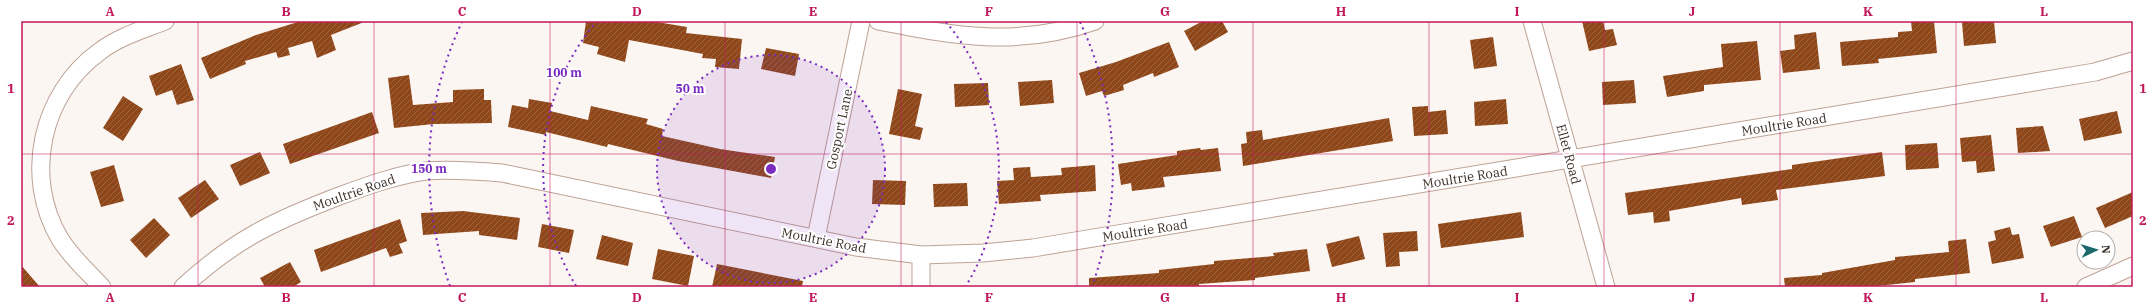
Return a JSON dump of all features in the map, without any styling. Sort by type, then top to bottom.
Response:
[{"type":"street","points":[[102,287],[68,250],[50,216],[42,185],[41,167],[45,131],[51,113],[61,92],[77,71],[89,59],[113,42],[165,21]]},
{"type":"street","name":"Gosport Lane","points":[[816,238],[861,21]]},
{"type":"street","points":[[878,21],[946,34],[994,38],[1026,36],[1057,31],[1095,21]]},
{"type":"street","name":"Ellet Road","points":[[1532,21],[1606,287]]},
{"type":"street","name":"Moultrie Road","points":[[183,287],[208,263],[232,246],[260,229],[299,211],[398,176],[440,170],[468,170],[502,173],[856,247],[921,255],[983,253],[1033,248],[2079,75],[2133,62]]},
{"type":"street","points":[[921,255],[921,287]]},
{"type":"street","points":[[2086,287],[2133,266]]},
{"type":"building","points":[[301,21],[364,22],[331,35],[336,50],[317,58],[312,41],[288,48],[290,55],[278,58],[276,52],[245,61],[246,64],[210,79],[201,58],[256,35]]},
{"type":"building","points":[[586,21],[651,21],[687,27],[686,33],[742,39],[739,69],[715,67],[716,59],[702,58],[703,54],[629,40],[625,62],[597,54],[599,47],[583,43]]},
{"type":"building","points":[[1203,21],[1222,21],[1228,32],[1195,51],[1184,31]]},
{"type":"building","points":[[1582,21],[1603,21],[1605,30],[1613,29],[1617,45],[1589,51]]},
{"type":"building","points":[[1911,21],[1934,21],[1937,53],[1878,59],[1879,63],[1842,66],[1840,42],[1898,37],[1898,32],[1912,31]]},
{"type":"building","points":[[1994,21],[1996,43],[1964,46],[1962,22]]},
{"type":"building","points":[[1816,32],[1820,69],[1783,73],[1780,51],[1795,49],[1794,35]]},
{"type":"building","points":[[1493,37],[1497,66],[1474,69],[1470,40]]},
{"type":"building","points":[[1757,41],[1761,80],[1704,85],[1704,91],[1667,97],[1663,76],[1723,67],[1721,44]]},
{"type":"building","points":[[1169,42],[1179,67],[1154,77],[1153,73],[1123,85],[1124,90],[1104,96],[1102,91],[1086,96],[1079,73],[1116,62]]},
{"type":"building","points":[[766,48],[799,54],[795,76],[761,69]]},
{"type":"building","points":[[181,64],[194,100],[177,105],[172,90],[156,96],[149,76]]},
{"type":"building","points":[[409,75],[413,105],[453,102],[453,90],[484,89],[484,100],[491,100],[492,123],[434,124],[394,128],[388,78]]},
{"type":"building","points":[[1052,80],[1054,103],[1020,106],[1018,82]]},
{"type":"building","points":[[1634,80],[1636,103],[1603,105],[1602,82]]},
{"type":"building","points":[[988,83],[989,105],[955,107],[954,84]]},
{"type":"building","points":[[898,89],[922,94],[915,126],[923,128],[920,140],[889,134]]},
{"type":"building","points":[[123,96],[143,109],[123,141],[103,128]]},
{"type":"building","points":[[529,99],[552,103],[550,111],[588,120],[591,106],[648,119],[646,124],[663,129],[662,136],[720,149],[775,157],[771,178],[678,161],[608,144],[607,147],[546,132],[546,135],[508,127],[512,105],[528,108]]},
{"type":"building","points":[[1506,99],[1508,124],[1475,126],[1474,102]]},
{"type":"building","points":[[1428,106],[1428,112],[1446,110],[1448,134],[1414,136],[1412,107]]},
{"type":"building","points":[[2117,111],[2122,133],[2084,141],[2079,119]]},
{"type":"building","points":[[372,112],[379,133],[290,164],[283,144]]},
{"type":"building","points":[[1389,118],[1393,141],[1243,166],[1241,144],[1247,143],[1246,132],[1262,130],[1263,140]]},
{"type":"building","points":[[2043,126],[2050,151],[2018,153],[2016,128]]},
{"type":"building","points":[[1991,135],[1995,171],[1977,173],[1976,161],[1962,162],[1960,138]]},
{"type":"building","points":[[1937,143],[1939,168],[1906,170],[1905,145]]},
{"type":"building","points":[[1200,148],[1201,150],[1218,148],[1221,171],[1163,177],[1165,187],[1132,191],[1131,183],[1121,185],[1118,164],[1177,155],[1177,151]]},
{"type":"building","points":[[260,152],[270,173],[240,186],[230,165]]},
{"type":"building","points":[[1882,152],[1885,176],[1776,190],[1778,200],[1742,205],[1741,198],[1669,211],[1670,221],[1654,223],[1653,212],[1628,215],[1625,193],[1792,169],[1792,165]]},
{"type":"building","points":[[114,165],[124,201],[101,207],[90,172]]},
{"type":"building","points":[[1095,165],[1096,191],[1040,195],[1041,201],[999,204],[997,181],[1014,180],[1013,168],[1030,167],[1031,177],[1062,175],[1061,168]]},
{"type":"building","points":[[205,180],[219,199],[191,218],[178,198]]},
{"type":"building","points":[[873,180],[906,181],[905,205],[872,204]]},
{"type":"building","points":[[967,183],[968,206],[934,207],[933,184]]},
{"type":"building","points":[[2133,192],[2133,216],[2105,228],[2096,208]]},
{"type":"building","points":[[463,211],[520,218],[517,240],[479,235],[479,231],[423,235],[421,213]]},
{"type":"building","points":[[1521,212],[1524,237],[1441,248],[1438,224]]},
{"type":"building","points":[[2074,216],[2079,230],[2076,230],[2076,239],[2051,247],[2043,226]]},
{"type":"building","points":[[154,218],[170,235],[146,258],[130,240]]},
{"type":"building","points":[[400,219],[407,241],[399,244],[403,253],[390,257],[386,248],[321,272],[314,250]]},
{"type":"building","points":[[542,224],[574,230],[569,253],[538,247]]},
{"type":"building","points":[[2010,227],[2012,235],[2019,234],[2024,258],[1992,264],[1988,242],[1996,240],[1994,231]]},
{"type":"building","points":[[1417,231],[1418,251],[1399,252],[1400,266],[1386,267],[1383,233]]},
{"type":"building","points":[[602,235],[633,243],[628,266],[596,259]]},
{"type":"building","points":[[1359,236],[1365,259],[1332,267],[1326,244]]},
{"type":"building","points":[[1966,239],[1970,273],[1915,279],[1915,282],[1868,287],[1785,287],[1784,278],[1822,275],[1822,273],[1895,260],[1895,257],[1949,252],[1948,241]]},
{"type":"building","points":[[658,249],[694,256],[688,286],[652,279]]},
{"type":"building","points":[[1307,249],[1310,271],[1255,278],[1255,280],[1199,284],[1199,287],[1089,287],[1089,278],[1159,273],[1159,270],[1214,264],[1214,261],[1274,256],[1273,253]]},
{"type":"building","points":[[290,262],[301,282],[293,287],[265,287],[260,278]]},
{"type":"building","points":[[717,264],[803,281],[802,287],[712,287]]},
{"type":"building","points":[[21,265],[40,287],[21,287]]}]
